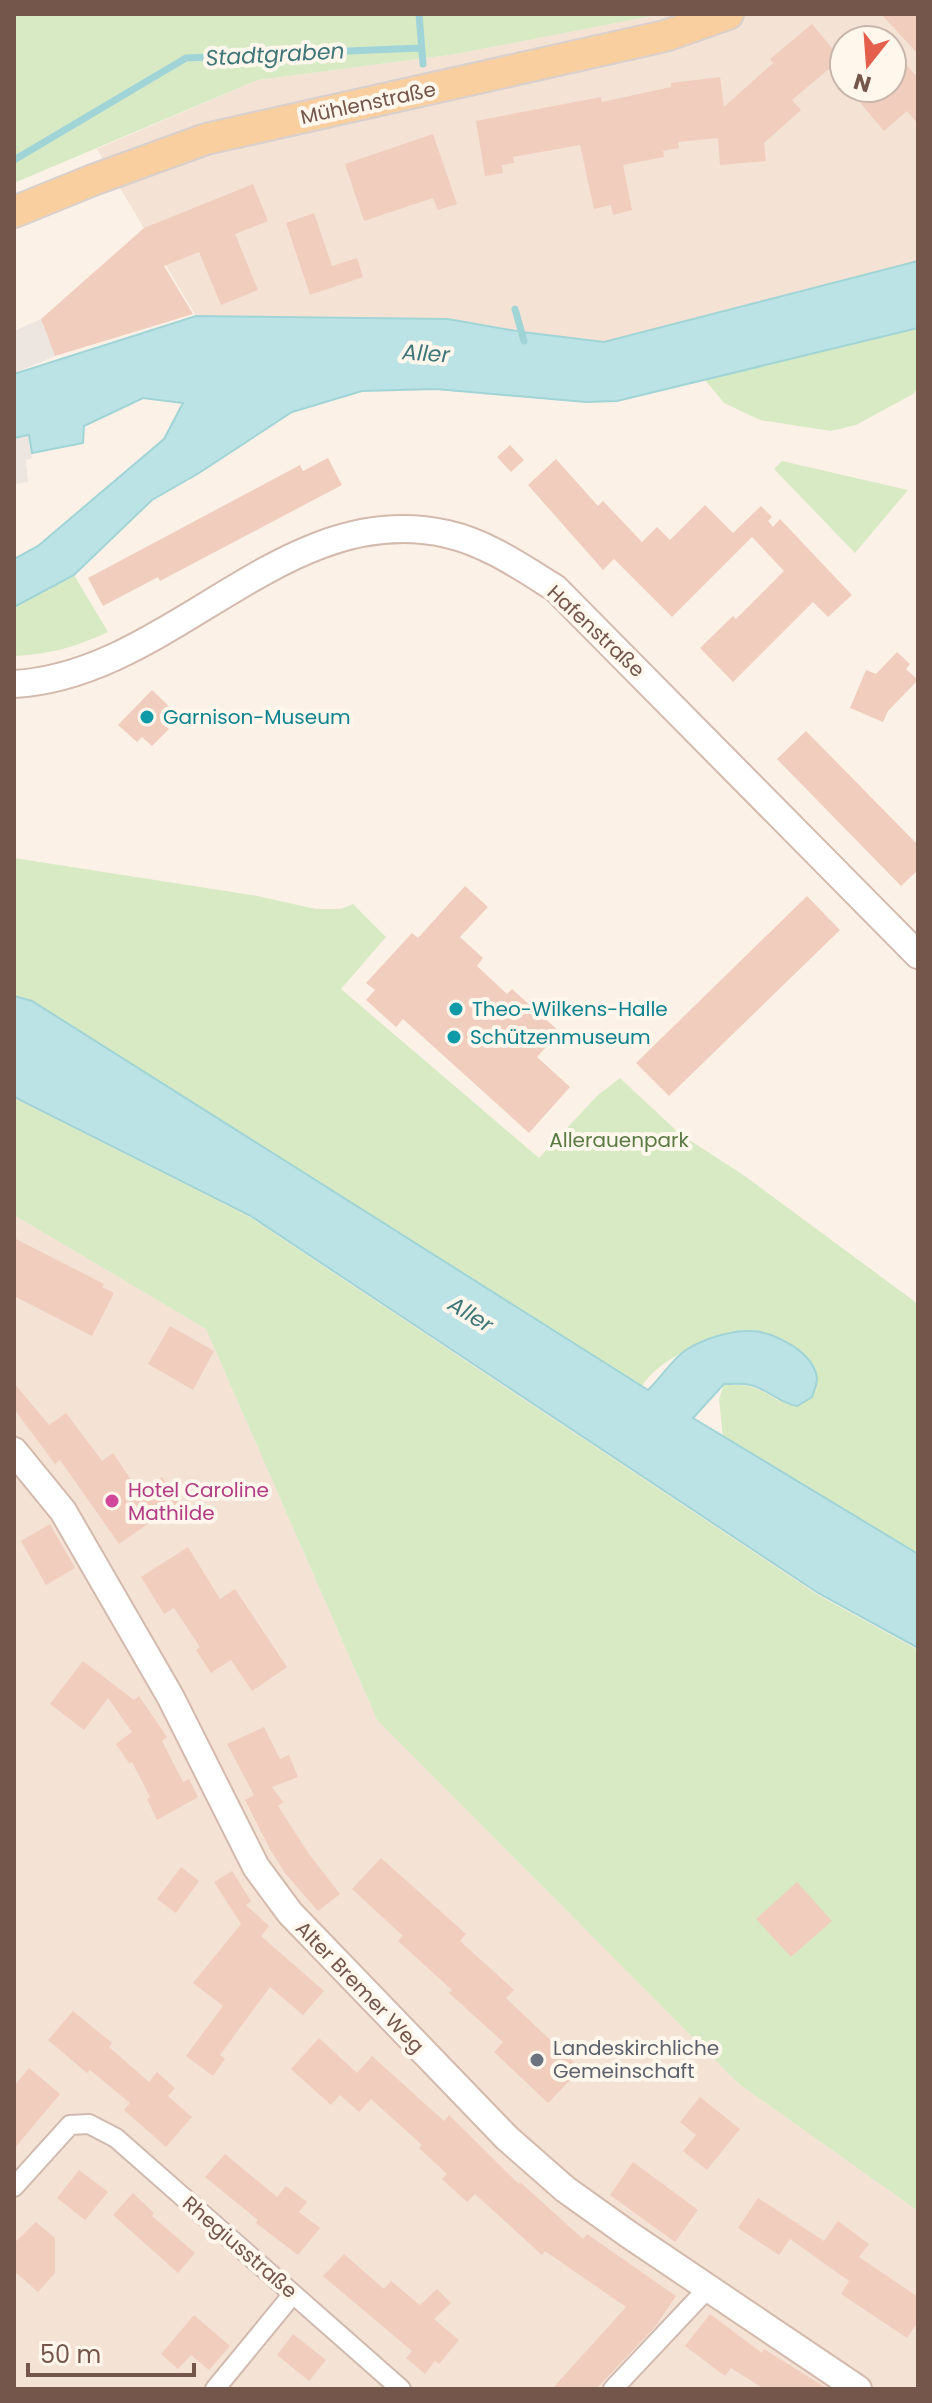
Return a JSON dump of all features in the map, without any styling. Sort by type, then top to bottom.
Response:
[{"type":"main road","name":"Mühlenstraße","points":[[14,212],[206,139],[665,36],[728,14]]},
{"type":"street","name":"Hafenstraße","points":[[14,684],[58,678],[99,666],[138,648],[298,553],[343,536],[395,529],[447,534],[499,553],[555,588],[918,955]]},
{"type":"street","name":"Alter Bremer Weg","points":[[14,1451],[63,1511],[170,1696],[256,1867],[290,1913],[507,2138],[565,2189],[858,2389]]},
{"type":"street","name":"Rhegiusstraße","points":[[14,2187],[70,2125],[89,2124],[116,2138],[401,2389]]},
{"type":"street","points":[[613,2389],[708,2288]]},
{"type":"street","points":[[215,2389],[293,2294]]},
{"type":"shaded area","points":[[662,14],[918,14],[918,261],[604,342],[448,319],[196,316],[97,149],[258,80],[456,54]]},
{"type":"shaded area","points":[[41,319],[55,356],[14,373],[14,331]]},
{"type":"shaded area","points":[[28,437],[32,458],[26,460],[28,482],[14,484],[14,439]]},
{"type":"shaded area","points":[[14,1215],[206,1329],[377,1720],[739,2084],[918,2211],[918,2389],[14,2389]]},
{"type":"green space","points":[[14,14],[662,14],[456,54],[258,80],[14,183]]},
{"type":"green space","points":[[918,328],[918,387],[913,394],[856,425],[831,431],[760,420],[724,403],[705,380]]},
{"type":"green space","points":[[782,461],[908,490],[855,553],[774,469]]},
{"type":"green space","points":[[74,575],[108,632],[62,649],[14,656],[14,607]]},
{"type":"green space","name":"Allerauenpark","points":[[14,858],[257,896],[316,909],[341,909],[353,904],[386,937],[341,989],[539,1158],[597,1096],[620,1078],[680,1134],[742,1174],[918,1304],[918,1554],[723,1438],[719,1399],[724,1384],[754,1388],[780,1402],[721,1335],[667,1362],[642,1386],[32,1001],[14,996]]},
{"type":"green space","points":[[14,1098],[248,1216],[818,1595],[918,1650],[918,2211],[739,2084],[377,1720],[206,1329],[14,1215]]},
{"type":"water","name":"Aller","points":[[918,261],[918,328],[617,401],[586,402],[436,389],[362,391],[292,412],[152,500],[74,575],[14,607],[14,559],[38,546],[164,439],[183,403],[143,398],[84,426],[83,443],[32,453],[29,435],[14,438],[14,374],[196,316],[448,319],[604,342]]},
{"type":"water","name":"Aller","points":[[14,996],[32,1001],[648,1390],[681,1354],[717,1336],[761,1332],[782,1340],[802,1353],[815,1370],[817,1381],[812,1397],[797,1406],[756,1387],[724,1384],[693,1418],[918,1554],[918,1648],[818,1593],[249,1215],[14,1097]]},
{"type":"building","points":[[881,14],[918,14],[918,54],[908,43],[908,24],[890,24]]},
{"type":"building","points":[[812,24],[828,43],[828,70],[792,100],[801,110],[764,143],[766,161],[720,165],[718,138],[678,142],[679,148],[663,151],[664,157],[623,165],[632,210],[613,215],[611,205],[594,209],[580,145],[513,157],[514,163],[502,165],[503,173],[485,176],[476,121],[601,97],[602,102],[671,87],[671,83],[720,77],[724,107],[773,63],[770,59]]},
{"type":"building","points":[[908,67],[918,78],[918,124],[907,111],[884,131],[861,104],[908,104]]},
{"type":"building","points":[[433,134],[457,204],[438,210],[433,198],[364,221],[345,164]]},
{"type":"building","points":[[253,184],[268,221],[235,234],[258,290],[221,305],[199,252],[164,266],[193,314],[55,356],[41,319],[144,228]]},
{"type":"building","points":[[314,213],[332,266],[357,258],[363,277],[310,295],[286,223]]},
{"type":"building","points":[[510,445],[524,460],[511,472],[497,457]]},
{"type":"building","points":[[328,458],[342,485],[160,581],[158,577],[103,606],[88,578],[300,465],[303,471]]},
{"type":"building","points":[[556,459],[598,506],[603,501],[642,542],[657,527],[670,540],[705,505],[733,533],[761,506],[772,517],[768,521],[773,527],[780,519],[852,595],[828,617],[813,602],[733,682],[700,648],[733,616],[736,619],[784,571],[752,537],[672,617],[614,559],[603,570],[528,485]]},
{"type":"building","points":[[897,652],[910,664],[906,669],[918,680],[888,711],[883,722],[850,708],[866,670],[876,674]]},
{"type":"building","name":"Garnison-Museum","points":[[152,690],[174,711],[162,723],[169,729],[152,746],[142,737],[137,742],[118,725]]},
{"type":"building","points":[[806,731],[918,845],[918,870],[901,886],[777,759]]},
{"type":"building","name":"Theo-Wilkens-Halle","points":[[465,886],[488,907],[460,937],[483,958],[477,966],[507,994],[512,989],[560,1032],[537,1057],[570,1087],[529,1133],[403,1019],[396,1027],[366,1000],[375,990],[366,983],[412,933],[418,938]]},
{"type":"building","points":[[807,896],[840,930],[669,1096],[636,1063]]},
{"type":"building","points":[[14,1238],[104,1284],[102,1287],[114,1293],[92,1336],[14,1296]]},
{"type":"building","points":[[170,1326],[214,1351],[193,1390],[148,1364]]},
{"type":"building","points":[[14,1383],[49,1425],[66,1413],[102,1461],[113,1453],[140,1493],[162,1477],[179,1502],[119,1544],[60,1460],[55,1464],[14,1409]]},
{"type":"building","points":[[50,1524],[75,1568],[46,1585],[21,1541]]},
{"type":"building","points":[[188,1547],[220,1599],[235,1589],[287,1667],[252,1691],[231,1660],[211,1673],[196,1650],[200,1647],[174,1608],[164,1614],[141,1577]]},
{"type":"building","points":[[83,1661],[134,1700],[139,1696],[167,1737],[162,1741],[183,1782],[189,1779],[198,1797],[157,1820],[147,1799],[150,1797],[132,1762],[129,1763],[116,1744],[132,1732],[108,1698],[84,1730],[50,1704]]},
{"type":"building","points":[[264,1727],[280,1759],[289,1755],[298,1777],[272,1787],[283,1802],[278,1806],[340,1894],[318,1911],[285,1873],[270,1849],[245,1800],[254,1795],[227,1744]]},
{"type":"building","points":[[381,1858],[466,1934],[460,1941],[514,1990],[506,1998],[581,2069],[548,2103],[494,2052],[503,2042],[449,1993],[452,1990],[398,1941],[403,1936],[352,1889]]},
{"type":"building","points":[[181,1867],[199,1881],[176,1913],[157,1899]]},
{"type":"building","points":[[232,1871],[251,1901],[246,1905],[269,1926],[261,1936],[324,1991],[303,2015],[270,1987],[220,2055],[225,2059],[213,2076],[186,2056],[223,2006],[193,1983],[241,1924],[214,1882]]},
{"type":"building","points":[[797,1882],[832,1921],[791,1957],[756,1919]]},
{"type":"building","points":[[73,2011],[112,2043],[109,2047],[149,2082],[157,2072],[175,2088],[168,2096],[192,2117],[166,2147],[124,2110],[130,2103],[90,2070],[87,2073],[48,2040]]},
{"type":"building","points":[[319,2038],[357,2073],[372,2056],[444,2121],[449,2115],[519,2184],[583,2239],[587,2234],[676,2296],[655,2327],[596,2389],[552,2389],[626,2307],[545,2251],[542,2255],[475,2194],[467,2202],[442,2179],[447,2174],[419,2148],[422,2145],[371,2099],[359,2112],[340,2095],[331,2105],[291,2069]]},
{"type":"building","points":[[29,2068],[60,2094],[14,2149],[14,2086]]},
{"type":"building","points":[[700,2097],[740,2129],[707,2170],[683,2151],[696,2135],[680,2122]]},
{"type":"building","points":[[225,2154],[277,2197],[286,2186],[307,2202],[299,2212],[320,2228],[298,2255],[256,2223],[258,2220],[205,2177]]},
{"type":"building","points":[[633,2162],[698,2210],[675,2242],[610,2195]]},
{"type":"building","points":[[79,2170],[108,2192],[85,2220],[57,2198]]},
{"type":"building","points":[[133,2193],[154,2213],[152,2216],[195,2253],[178,2273],[113,2215]]},
{"type":"building","points":[[758,2198],[824,2241],[838,2221],[869,2244],[859,2257],[918,2297],[918,2322],[907,2338],[841,2294],[849,2281],[790,2239],[779,2255],[738,2228]]},
{"type":"building","points":[[36,2222],[55,2238],[55,2273],[38,2292],[14,2271],[14,2243]]},
{"type":"building","points":[[344,2254],[384,2289],[391,2281],[420,2305],[437,2289],[451,2303],[434,2319],[459,2340],[439,2364],[435,2361],[425,2374],[406,2358],[412,2351],[323,2276]]},
{"type":"building","points":[[710,2314],[762,2353],[764,2349],[828,2389],[764,2389],[731,2368],[725,2376],[685,2346]]},
{"type":"building","points":[[194,2315],[230,2346],[209,2370],[191,2355],[178,2369],[161,2354]]},
{"type":"building","points":[[293,2334],[326,2360],[309,2381],[277,2355]]},
{"type":"waterway","name":"Stadtgraben","points":[[419,14],[423,64]]},
{"type":"waterway","name":"Stadtgraben","points":[[14,160],[186,58],[420,48]]},
{"type":"waterway","name":"Stadtgraben","points":[[515,309],[524,341]]},
{"type":"place","name":"Garnison-Museum","points":[[147,717]]},
{"type":"place","name":"Theo-Wilkens-Halle","points":[[456,1009]]},
{"type":"place","name":"Schützenmuseum","points":[[454,1037]]},
{"type":"place","name":"Hotel Caroline Mathilde","points":[[112,1501]]},
{"type":"place","name":"Landeskirchliche Gemeinschaft","points":[[537,2060]]}]
